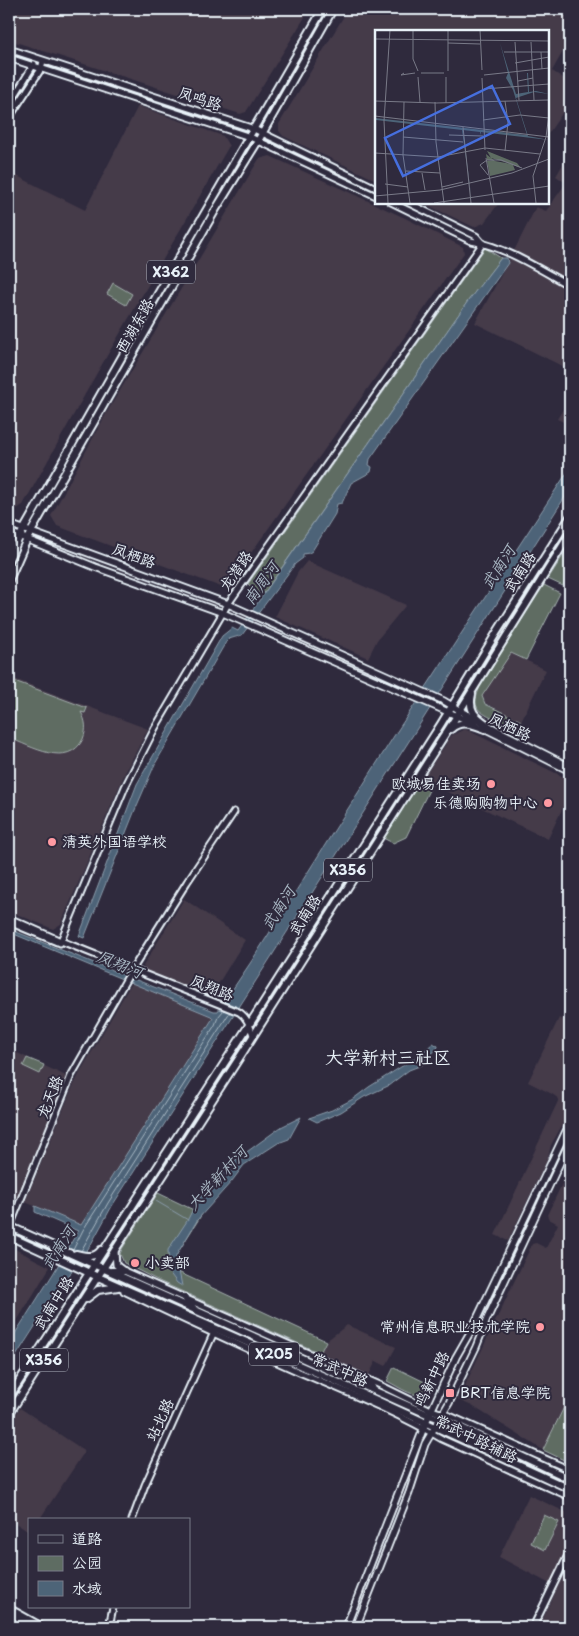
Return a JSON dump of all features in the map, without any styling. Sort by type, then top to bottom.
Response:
[{"type":"main road","name":"西湖东路","points":[[9,559],[20,536],[148,311],[323,9]]},
{"type":"main road","name":"西湖东路","points":[[9,580],[28,539],[216,209],[258,141],[333,9]]},
{"type":"main road","name":"武南路","points":[[89,1273],[453,706],[492,639],[570,517]]},
{"type":"main road","name":"凤栖路","points":[[9,524],[228,604],[444,701],[453,706],[459,713],[570,771]]},
{"type":"main road","name":"凤栖路","points":[[9,532],[95,567],[244,621],[414,698],[448,712],[459,713]]},
{"type":"main road","name":"武南路","points":[[98,1277],[106,1270],[115,1251],[459,713],[570,534]]},
{"type":"main road","points":[[476,685],[471,696],[471,706],[475,715],[486,727]]},
{"type":"main road","points":[[441,741],[454,726],[463,723],[486,727]]},
{"type":"main road","name":"凤栖路","points":[[486,727],[570,766]]},
{"type":"main road","name":"鸣新中路","points":[[346,1627],[427,1418],[456,1357],[472,1329],[570,1123]]},
{"type":"main road","name":"鸣新中路","points":[[356,1627],[409,1493],[425,1444],[442,1416],[570,1141]]},
{"type":"main road","name":"X205","points":[[9,1226],[65,1252],[85,1258],[94,1265],[106,1270]]},
{"type":"main road","name":"X205","points":[[9,1236],[98,1277]]},
{"type":"main road","points":[[85,1258],[98,1254],[109,1241]]},
{"type":"main road","points":[[78,1269],[81,1275],[78,1288]]},
{"type":"main road","points":[[106,1270],[124,1272]]},
{"type":"main road","name":"常武中路","points":[[106,1270],[373,1389],[427,1418],[433,1430],[570,1489]]},
{"type":"main road","name":"武南中路","points":[[9,1397],[89,1273]]},
{"type":"main road","name":"常武中路","points":[[98,1277],[215,1331],[427,1418],[442,1416],[570,1479]]},
{"type":"main road","name":"武南中路","points":[[9,1414],[98,1277]]},
{"type":"main road","points":[[79,1306],[98,1290],[122,1287]]},
{"type":"main road","points":[[185,1298],[195,1310]]},
{"type":"main road","points":[[279,1356],[282,1364],[291,1361]]},
{"type":"main road","points":[[321,1367],[332,1364]]},
{"type":"main road","points":[[360,1384],[368,1380],[373,1389]]},
{"type":"street","name":"凤鸣路","points":[[9,49],[262,132],[375,188]]},
{"type":"street","name":"凤鸣路","points":[[9,58],[250,137],[375,196]]},
{"type":"street","points":[[9,105],[33,67],[35,58]]},
{"type":"street","points":[[9,118],[41,69],[43,61]]},
{"type":"street","points":[[395,204],[470,241],[483,243],[525,261],[570,286]]},
{"type":"street","points":[[411,204],[476,236],[483,243]]},
{"type":"street","name":"龙潜路","points":[[60,942],[124,787],[154,728],[228,604],[483,243]]},
{"type":"street","name":"龙天路","points":[[9,1226],[71,1076],[126,980],[186,882],[234,812]]},
{"type":"street","name":"凤翔路","points":[[9,918],[60,942]]},
{"type":"street","name":"凤翔路","points":[[9,922],[243,1016],[253,1035]]},
{"type":"street","points":[[115,1251],[116,1264],[124,1272]]},
{"type":"street","name":"常武中路辅路","points":[[124,1272],[368,1380],[427,1418]]},
{"type":"street","name":"常武中路辅路","points":[[98,1277],[114,1287],[215,1331],[282,1364],[427,1418]]},
{"type":"street","name":"站北路","points":[[133,1518],[144,1485],[215,1331]]},
{"type":"street","name":"常武中路辅路","points":[[442,1416],[570,1470]]},
{"type":"street","name":"常武中路辅路","points":[[433,1430],[442,1440],[570,1497]]},
{"type":"street","points":[[533,1627],[570,1551]]},
{"type":"street","points":[[9,1608],[43,1627]]},
{"type":"street","points":[[109,1627],[113,1608]]},
{"type":"street","points":[[9,1613],[34,1627]]},
{"type":"shaded area","points":[[9,9],[310,9],[246,112],[240,114],[9,40]]},
{"type":"shaded area","points":[[348,9],[438,9],[445,12],[447,9],[570,9],[570,39],[552,71],[570,82],[570,102],[549,133],[549,30],[375,30],[375,180],[283,136],[279,131],[279,124]]},
{"type":"shaded area","points":[[138,106],[223,136],[229,146],[97,373],[23,505],[15,510],[9,508],[9,172],[85,210]]},
{"type":"shaded area","points":[[570,152],[570,370],[475,323],[536,207],[546,211],[566,183],[556,176]]},
{"type":"shaded area","points":[[270,156],[403,217],[463,247],[464,253],[229,584],[221,587],[57,526],[51,516],[107,412],[259,159]]},
{"type":"shaded area","points":[[425,204],[498,204],[484,223],[474,227]]},
{"type":"shaded area","points":[[570,398],[570,425],[557,419]]},
{"type":"shaded area","points":[[307,561],[406,605],[377,640],[368,658],[275,617],[298,572]]},
{"type":"shaded area","points":[[511,653],[546,670],[521,721],[485,703],[482,696]]},
{"type":"shaded area","name":"清英外国语学校","points":[[9,677],[148,729],[125,773],[61,924],[53,929],[9,911]]},
{"type":"shaded area","points":[[465,729],[570,780],[570,792],[548,839],[422,780],[452,735]]},
{"type":"shaded area","points":[[184,899],[245,940],[212,994],[207,995],[145,971],[143,966]]},
{"type":"shaded area","points":[[132,982],[213,1018],[81,1225],[25,1202],[73,1086]]},
{"type":"shaded area","points":[[559,1018],[570,1023],[570,1111],[551,1145],[548,1158],[508,1241],[495,1235],[559,1099],[528,1082]]},
{"type":"shaded area","points":[[9,1049],[66,1076],[17,1198],[9,1195]]},
{"type":"shaded area","name":"常州信息职业技术学院","points":[[570,1167],[570,1463],[543,1450],[472,1406],[458,1400],[532,1244],[536,1243],[546,1248],[558,1224],[549,1219],[547,1215]]},
{"type":"shaded area","points":[[9,1246],[50,1267],[9,1334]]},
{"type":"shaded area","points":[[347,1325],[396,1347],[386,1366],[376,1361],[369,1375],[320,1353],[326,1341]]},
{"type":"shaded area","points":[[20,1408],[85,1451],[40,1518],[28,1518],[28,1531],[9,1519],[9,1425]]},
{"type":"shaded area","points":[[529,1495],[570,1514],[570,1543],[550,1584],[499,1557]]},
{"type":"shaded area","points":[[570,1561],[570,1627],[539,1627]]},
{"type":"green space","points":[[485,248],[501,258],[468,301],[262,596],[248,584]]},
{"type":"green space","points":[[113,283],[132,294],[126,305],[107,294]]},
{"type":"green space","points":[[570,545],[570,570],[563,586],[548,579]]},
{"type":"green space","points":[[544,585],[560,593],[526,660],[511,653],[482,696],[485,704],[521,721],[517,729],[484,714],[477,707],[476,699],[480,686]]},
{"type":"green space","points":[[9,679],[87,708],[85,713],[81,712],[85,722],[85,732],[83,739],[76,748],[68,753],[49,753],[9,738]]},
{"type":"green space","points":[[422,780],[432,784],[406,837],[393,843],[383,838]]},
{"type":"green space","points":[[27,1058],[44,1065],[40,1074],[23,1066]]},
{"type":"green space","points":[[158,1193],[202,1214],[176,1256],[178,1272],[326,1341],[320,1353],[161,1282],[124,1263],[120,1254],[122,1249]]},
{"type":"green space","points":[[394,1367],[435,1387],[429,1392],[417,1395],[405,1391],[387,1381]]},
{"type":"green space","points":[[570,1397],[570,1463],[543,1450]]},
{"type":"green space","points":[[544,1515],[559,1522],[545,1550],[531,1543]]},
{"type":"water","points":[[501,258],[507,258],[508,263],[370,459],[371,472],[351,483],[342,503],[337,504],[335,514],[312,551],[303,554],[303,558],[295,564],[242,635],[229,639],[226,642],[155,764],[84,938],[79,936],[137,784],[222,636],[232,628],[238,631],[468,301]]},
{"type":"water","points":[[570,468],[570,489],[112,1206],[90,1246],[57,1292],[9,1367],[9,1343],[78,1231],[35,1212],[35,1206],[81,1225],[213,1018],[9,932],[9,929],[218,1011],[394,736]]},
{"type":"water","points":[[433,1043],[438,1047],[422,1065],[409,1070],[388,1086],[364,1097],[341,1112],[317,1122],[309,1118],[332,1110],[353,1099],[420,1055]]},
{"type":"water","points":[[301,1117],[289,1139],[278,1143],[244,1165],[198,1219],[176,1256],[182,1286],[177,1283],[169,1272],[168,1250],[187,1221],[197,1201],[233,1162],[281,1127]]},
{"type":"waterway","name":"大学新村河","points":[[156,1201],[188,1220]]},
{"type":"place","name":"欧城易佳卖场","points":[[491,784]]},
{"type":"place","name":"乐德购购物中心","points":[[548,803]]},
{"type":"place","name":"清英外国语学校","points":[[52,842]]},
{"type":"place","name":"小卖部","points":[[135,1263]]},
{"type":"place","name":"常州信息职业技术学院","points":[[540,1327]]},
{"type":"place","name":"BRT信息学院","points":[[450,1393]]},
{"type":"district","name":"大学新村三社区","points":[[388,1058]]},
{"type":"water label","name":"武南河","points":[[498,567]]},
{"type":"water label","name":"南周河","points":[[261,583]]},
{"type":"water label","name":"武南河","points":[[278,908]]},
{"type":"water label","name":"凤翔河","points":[[120,964]]},
{"type":"water label","name":"武南河","points":[[58,1248]]}]
